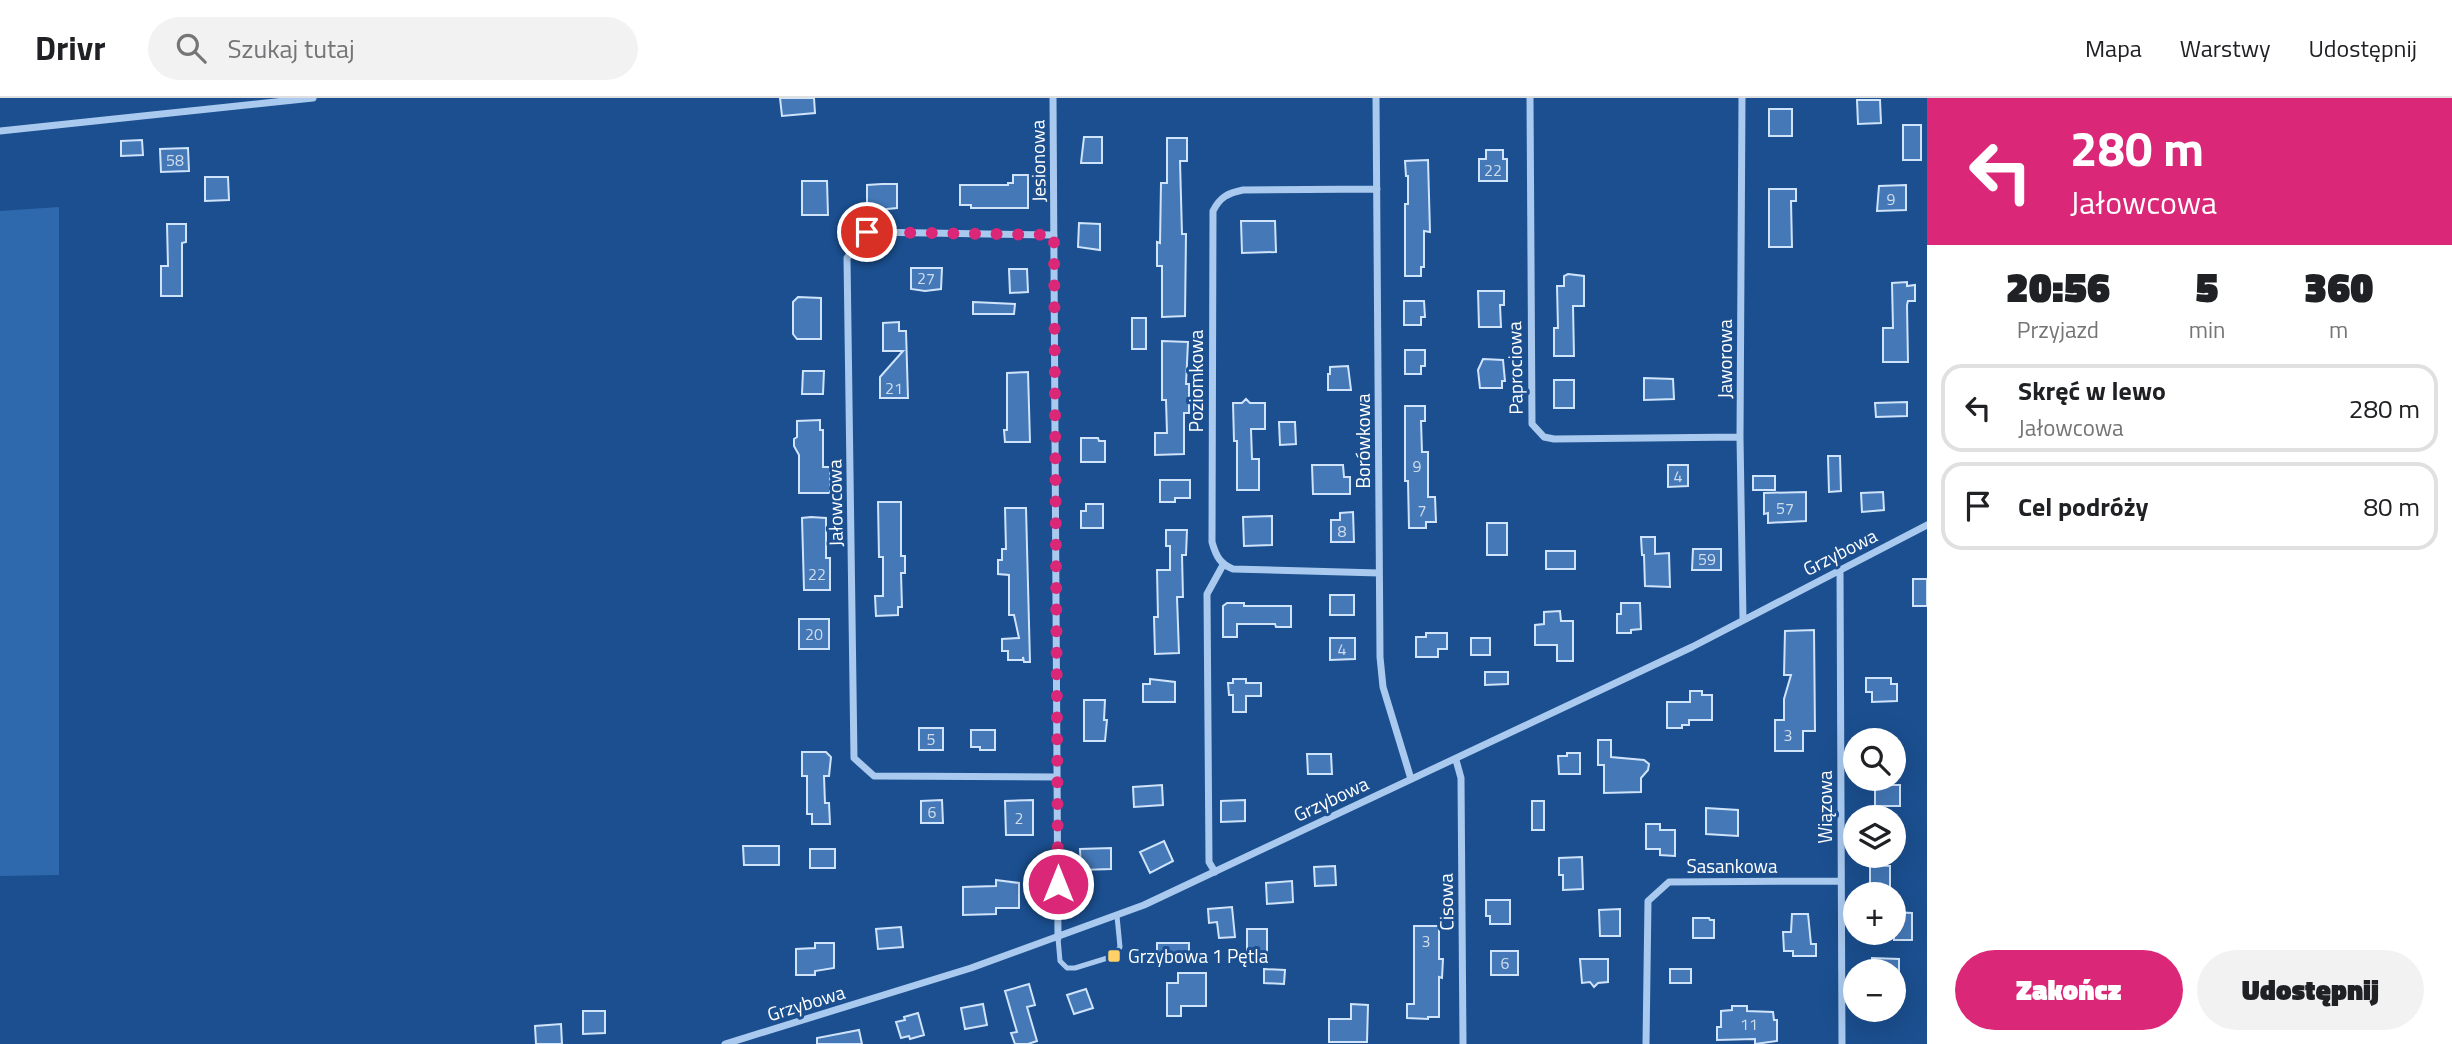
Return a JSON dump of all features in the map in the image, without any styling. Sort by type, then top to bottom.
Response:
[{"type":"street","points":[[0,131],[313,98]]},
{"type":"street","name":"Jesionowa","points":[[1053,98],[1058,938]]},
{"type":"street","name":"Borówkowa","points":[[1376,98],[1380,657],[1383,687],[1411,779]]},
{"type":"street","name":"Paprociowa","points":[[1530,98],[1532,424],[1544,437],[1553,439],[1740,437]]},
{"type":"street","name":"Jaworowa","points":[[1742,98],[1740,437],[1744,620]]},
{"type":"street","name":"Poziomkowa","points":[[1223,565],[1212,542],[1213,211],[1227,194],[1243,190],[1377,189]]},
{"type":"street","name":"Jałowcowa","points":[[1054,235],[867,232],[847,258],[854,758],[874,776],[1057,776]]},
{"type":"street","name":"Grzybowa","points":[[725,1044],[945,976],[1117,916],[1456,760],[1744,620],[1927,525]]},
{"type":"street","points":[[1215,872],[1209,862],[1207,594],[1223,565],[1250,571],[1379,573]]},
{"type":"street","name":"Wiązowa","points":[[1840,569],[1842,1044]]},
{"type":"street","name":"Cisowa","points":[[1456,760],[1461,778],[1463,1044]]},
{"type":"street","name":"Sasankowa","points":[[1646,1044],[1648,901],[1669,882],[1841,881]]},
{"type":"lane","points":[[1058,938],[1060,961],[1067,968],[1114,956],[1120,947],[1117,916]]},
{"type":"shaded area","points":[[59,207],[59,875],[0,876],[0,211]]},
{"type":"building","points":[[780,98],[814,98],[815,113],[782,116]]},
{"type":"building","points":[[1857,100],[1880,100],[1881,123],[1858,124]]},
{"type":"building","points":[[1769,109],[1792,109],[1792,136],[1769,136]]},
{"type":"building","points":[[1903,125],[1921,125],[1921,160],[1903,160]]},
{"type":"building","points":[[1084,137],[1102,137],[1102,163],[1081,163]]},
{"type":"building","points":[[1167,138],[1187,138],[1187,161],[1180,161],[1182,234],[1186,234],[1185,316],[1162,317],[1162,266],[1157,266],[1157,242],[1160,243],[1161,183],[1167,183]]},
{"type":"building","points":[[142,140],[143,155],[121,156],[121,141]]},
{"type":"building","points":[[188,148],[189,171],[161,172],[160,149]]},
{"type":"building","points":[[1486,150],[1503,150],[1503,159],[1507,159],[1507,181],[1479,181],[1479,159],[1486,159]]},
{"type":"building","points":[[1428,160],[1430,232],[1424,231],[1424,267],[1421,267],[1421,276],[1405,276],[1405,204],[1408,204],[1408,176],[1405,161]]},
{"type":"building","points":[[1013,175],[1028,175],[1028,208],[971,208],[971,205],[960,205],[960,185],[1008,185],[1013,183]]},
{"type":"building","points":[[205,177],[228,177],[229,200],[205,201]]},
{"type":"building","points":[[802,181],[827,181],[828,215],[802,215]]},
{"type":"building","points":[[897,184],[897,208],[867,211],[867,185]]},
{"type":"building","points":[[1906,185],[1906,210],[1877,211],[1879,186]]},
{"type":"building","points":[[1769,189],[1796,189],[1796,201],[1791,201],[1792,247],[1769,247]]},
{"type":"building","points":[[1241,221],[1275,221],[1276,252],[1242,253]]},
{"type":"building","points":[[1079,223],[1100,224],[1100,250],[1078,247]]},
{"type":"building","points":[[167,224],[186,224],[186,242],[182,243],[182,296],[161,296],[161,266],[168,266]]},
{"type":"building","points":[[911,268],[942,268],[941,289],[911,289]]},
{"type":"building","points":[[1009,269],[1027,269],[1028,292],[1010,293]]},
{"type":"building","points":[[1564,276],[1584,276],[1584,306],[1573,306],[1574,356],[1554,356],[1554,328],[1558,328],[1557,286],[1564,286]]},
{"type":"building","points":[[1907,282],[1907,286],[1915,285],[1915,301],[1908,301],[1907,305],[1908,362],[1883,362],[1883,328],[1893,328],[1892,283]]},
{"type":"building","points":[[1478,291],[1504,291],[1504,305],[1500,305],[1501,327],[1479,327]]},
{"type":"building","points":[[798,297],[821,298],[821,339],[797,339],[793,334],[793,302]]},
{"type":"building","points":[[1404,301],[1424,301],[1425,317],[1421,317],[1421,325],[1404,325]]},
{"type":"building","points":[[973,302],[1015,304],[1014,314],[973,314]]},
{"type":"building","points":[[1132,318],[1146,318],[1146,349],[1132,349]]},
{"type":"building","points":[[899,322],[899,331],[906,331],[908,398],[880,398],[880,377],[903,351],[883,351],[883,323]]},
{"type":"building","points":[[1162,341],[1188,342],[1186,384],[1189,384],[1189,413],[1184,413],[1184,454],[1155,455],[1155,433],[1167,433],[1166,400],[1162,400]]},
{"type":"building","points":[[1405,350],[1425,350],[1425,366],[1421,366],[1421,374],[1405,374]]},
{"type":"building","points":[[1483,359],[1503,360],[1505,381],[1502,381],[1502,388],[1480,388],[1478,370]]},
{"type":"building","points":[[1348,366],[1351,390],[1328,390],[1330,367]]},
{"type":"building","points":[[803,371],[824,371],[823,394],[802,394]]},
{"type":"building","points":[[1028,372],[1030,442],[1005,442],[1007,373]]},
{"type":"building","points":[[1644,378],[1673,379],[1674,399],[1644,400]]},
{"type":"building","points":[[1554,380],[1574,380],[1574,408],[1554,408]]},
{"type":"building","points":[[1246,399],[1250,403],[1265,403],[1265,429],[1251,429],[1252,459],[1259,459],[1259,490],[1237,490],[1237,441],[1234,441],[1233,403],[1242,403]]},
{"type":"building","points":[[1907,402],[1907,416],[1876,417],[1875,403]]},
{"type":"building","points":[[1405,406],[1425,406],[1425,421],[1421,421],[1422,452],[1428,452],[1428,497],[1435,497],[1436,522],[1426,522],[1426,528],[1409,528],[1408,481],[1405,481]]},
{"type":"building","points":[[820,420],[820,430],[823,430],[823,467],[830,467],[830,493],[799,493],[799,455],[794,446],[797,421]]},
{"type":"building","points":[[1279,422],[1295,422],[1296,444],[1280,445]]},
{"type":"building","points":[[1081,438],[1098,438],[1099,441],[1105,441],[1105,462],[1081,462]]},
{"type":"building","points":[[1828,456],[1840,456],[1841,491],[1829,492]]},
{"type":"building","points":[[1312,465],[1343,465],[1344,477],[1350,477],[1350,494],[1313,494]]},
{"type":"building","points":[[1668,465],[1688,465],[1688,486],[1668,487]]},
{"type":"building","points":[[1753,476],[1775,476],[1775,490],[1753,490]]},
{"type":"building","points":[[1160,480],[1190,480],[1190,498],[1160,502]]},
{"type":"building","points":[[1806,492],[1806,521],[1768,523],[1768,513],[1764,514],[1764,493]]},
{"type":"building","points":[[1883,492],[1884,510],[1862,512],[1861,493]]},
{"type":"building","points":[[878,502],[901,502],[901,556],[905,556],[905,573],[901,573],[902,607],[898,607],[898,615],[876,616],[875,596],[883,596]]},
{"type":"building","points":[[1086,504],[1103,504],[1103,528],[1081,528],[1081,511],[1086,511]]},
{"type":"building","points":[[1005,508],[1026,508],[1030,662],[1024,662],[1023,657],[1023,660],[1008,660],[1008,651],[1002,651],[1002,639],[1019,638],[1014,615],[1009,615],[1009,575],[998,574],[998,560],[1002,560],[1002,549],[1006,549]]},
{"type":"building","points":[[1353,512],[1354,542],[1331,542],[1331,520],[1340,520],[1340,513]]},
{"type":"building","points":[[1272,516],[1272,545],[1244,546],[1243,517]]},
{"type":"building","points":[[802,518],[826,518],[826,558],[830,558],[830,590],[804,590]]},
{"type":"building","points":[[1487,523],[1507,523],[1507,555],[1487,555]]},
{"type":"building","points":[[1166,530],[1187,530],[1186,555],[1182,555],[1183,597],[1177,597],[1179,653],[1155,654],[1154,617],[1158,617],[1157,570],[1170,570],[1170,546],[1166,546]]},
{"type":"building","points":[[1641,537],[1655,537],[1655,554],[1669,553],[1670,587],[1645,586]]},
{"type":"building","points":[[1693,549],[1721,549],[1721,570],[1692,570]]},
{"type":"building","points":[[1546,551],[1575,551],[1575,569],[1546,569]]},
{"type":"building","points":[[1913,579],[1927,579],[1927,606],[1913,606]]},
{"type":"building","points":[[1330,595],[1354,595],[1354,615],[1330,615]]},
{"type":"building","points":[[1227,603],[1244,603],[1244,606],[1291,606],[1291,627],[1276,627],[1275,624],[1237,624],[1237,637],[1223,637],[1223,606]]},
{"type":"building","points":[[1621,603],[1640,603],[1641,629],[1631,630],[1631,633],[1617,633],[1617,614],[1621,614]]},
{"type":"building","points":[[1560,611],[1561,621],[1573,621],[1573,661],[1557,661],[1557,645],[1535,645],[1535,625],[1544,624],[1544,612]]},
{"type":"building","points":[[799,619],[829,619],[829,649],[799,649]]},
{"type":"building","points":[[1814,630],[1815,731],[1803,731],[1803,751],[1775,751],[1775,720],[1784,720],[1784,699],[1791,675],[1784,675],[1785,631]]},
{"type":"building","points":[[1426,633],[1447,633],[1447,649],[1438,649],[1438,657],[1416,657],[1416,637],[1426,637]]},
{"type":"building","points":[[1330,638],[1355,638],[1355,659],[1330,660]]},
{"type":"building","points":[[1471,638],[1490,638],[1490,655],[1471,655]]},
{"type":"building","points":[[1485,672],[1508,672],[1508,684],[1485,685]]},
{"type":"building","points":[[1866,678],[1891,678],[1891,684],[1897,684],[1897,701],[1872,702],[1872,692],[1866,692]]},
{"type":"building","points":[[1150,679],[1175,682],[1175,702],[1143,702],[1143,684],[1150,684]]},
{"type":"building","points":[[1233,679],[1246,679],[1246,683],[1261,683],[1261,696],[1246,696],[1246,712],[1233,712],[1233,695],[1229,695],[1228,683],[1233,683]]},
{"type":"building","points":[[1690,691],[1702,691],[1702,695],[1712,695],[1712,720],[1689,720],[1689,725],[1682,725],[1682,728],[1667,728],[1667,702],[1690,702]]},
{"type":"building","points":[[1084,700],[1105,700],[1105,741],[1084,741]]},
{"type":"building","points":[[919,728],[943,728],[943,750],[919,750]]},
{"type":"building","points":[[971,730],[995,730],[995,750],[971,747]]},
{"type":"building","points":[[1598,740],[1611,740],[1611,757],[1644,760],[1649,764],[1648,770],[1641,778],[1641,792],[1604,793],[1604,765],[1598,765]]},
{"type":"building","points":[[802,752],[826,752],[831,757],[829,776],[824,776],[825,803],[829,803],[830,824],[812,824],[812,814],[807,814],[807,776],[802,776]]},
{"type":"building","points":[[1567,753],[1580,753],[1580,774],[1559,774],[1558,756],[1567,756]]},
{"type":"building","points":[[1307,754],[1331,754],[1332,774],[1308,774]]},
{"type":"building","points":[[1162,785],[1163,805],[1134,807],[1133,787]]},
{"type":"building","points":[[1875,791],[1900,791],[1900,805],[1875,805]]},
{"type":"building","points":[[942,800],[943,823],[921,823],[921,801]]},
{"type":"building","points":[[1033,800],[1033,835],[1006,835],[1005,801]]},
{"type":"building","points":[[1245,800],[1245,821],[1221,822],[1221,801]]},
{"type":"building","points":[[1532,801],[1544,801],[1544,830],[1532,830]]},
{"type":"building","points":[[1706,808],[1738,810],[1738,836],[1706,834]]},
{"type":"building","points":[[1646,824],[1660,824],[1660,830],[1675,830],[1675,856],[1660,855],[1660,849],[1646,849]]},
{"type":"building","points":[[1164,841],[1173,861],[1150,873],[1140,852]]},
{"type":"building","points":[[743,846],[779,846],[779,865],[744,865]]},
{"type":"building","points":[[1111,848],[1111,869],[1081,870],[1080,849]]},
{"type":"building","points":[[810,849],[835,849],[835,868],[810,868]]},
{"type":"building","points":[[1582,857],[1583,889],[1563,890],[1563,875],[1559,875],[1559,858]]},
{"type":"building","points":[[1335,866],[1336,885],[1315,886],[1314,867]]},
{"type":"building","points":[[1870,868],[1890,868],[1890,882],[1870,882]]},
{"type":"building","points":[[996,880],[1019,883],[1019,908],[996,908],[996,914],[963,915],[963,887],[996,886]]},
{"type":"building","points":[[1292,881],[1293,902],[1267,904],[1266,883]]},
{"type":"building","points":[[1486,900],[1510,900],[1510,924],[1490,924],[1490,916],[1486,916]]},
{"type":"building","points":[[1232,907],[1235,937],[1219,938],[1217,922],[1209,923],[1208,909]]},
{"type":"building","points":[[1620,909],[1620,936],[1600,936],[1599,910]]},
{"type":"building","points":[[1906,913],[1912,913],[1912,940],[1906,940]]},
{"type":"building","points":[[1792,914],[1808,914],[1811,944],[1816,944],[1816,956],[1793,956],[1793,951],[1784,951],[1783,932],[1791,932]]},
{"type":"building","points":[[1693,918],[1714,920],[1714,938],[1693,938]]},
{"type":"building","points":[[1414,926],[1439,926],[1439,959],[1443,959],[1442,978],[1439,977],[1439,1017],[1407,1018],[1407,1004],[1414,1004]]},
{"type":"building","points":[[901,927],[903,947],[878,949],[876,929]]},
{"type":"building","points":[[1247,929],[1267,929],[1267,953],[1247,953]]},
{"type":"building","points":[[815,943],[834,943],[834,968],[815,971],[815,975],[796,975],[796,949],[815,948]]},
{"type":"building","points":[[1157,943],[1189,943],[1189,955],[1157,956]]},
{"type":"building","points":[[1491,951],[1518,951],[1518,975],[1491,975]]},
{"type":"building","points":[[1580,959],[1608,959],[1608,982],[1598,983],[1594,987],[1590,982],[1582,983]]},
{"type":"building","points":[[1264,969],[1285,970],[1284,984],[1264,983]]},
{"type":"building","points":[[1670,969],[1691,969],[1691,983],[1670,983]]},
{"type":"building","points":[[1178,973],[1206,973],[1206,1006],[1181,1006],[1181,1016],[1167,1016],[1167,983],[1178,983]]},
{"type":"building","points":[[1029,984],[1035,1005],[1027,1007],[1037,1041],[1015,1044],[1011,1033],[1017,1032],[1005,991]]},
{"type":"building","points":[[1086,989],[1093,1008],[1074,1014],[1067,995]]},
{"type":"building","points":[[983,1004],[987,1025],[965,1029],[961,1008]]},
{"type":"building","points":[[1351,1004],[1368,1005],[1367,1042],[1329,1042],[1329,1019],[1351,1019]]},
{"type":"building","points":[[1732,1006],[1747,1006],[1747,1011],[1773,1012],[1774,1020],[1777,1020],[1777,1041],[1755,1044],[1755,1039],[1717,1040],[1717,1027],[1721,1027],[1721,1011],[1732,1010]]},
{"type":"building","points":[[583,1011],[605,1011],[605,1033],[583,1034]]},
{"type":"building","points":[[918,1013],[924,1035],[910,1039],[909,1036],[901,1038],[896,1022]]},
{"type":"building","points":[[561,1024],[562,1044],[536,1044],[535,1026]]},
{"type":"building","points":[[859,1030],[862,1044],[817,1044],[817,1038]]},
{"type":"place","name":"Grzybowa 1 Pętla","points":[[1114,956]]},
{"type":"route","points":[[867,232],[1054,235],[1058,884]]}]
